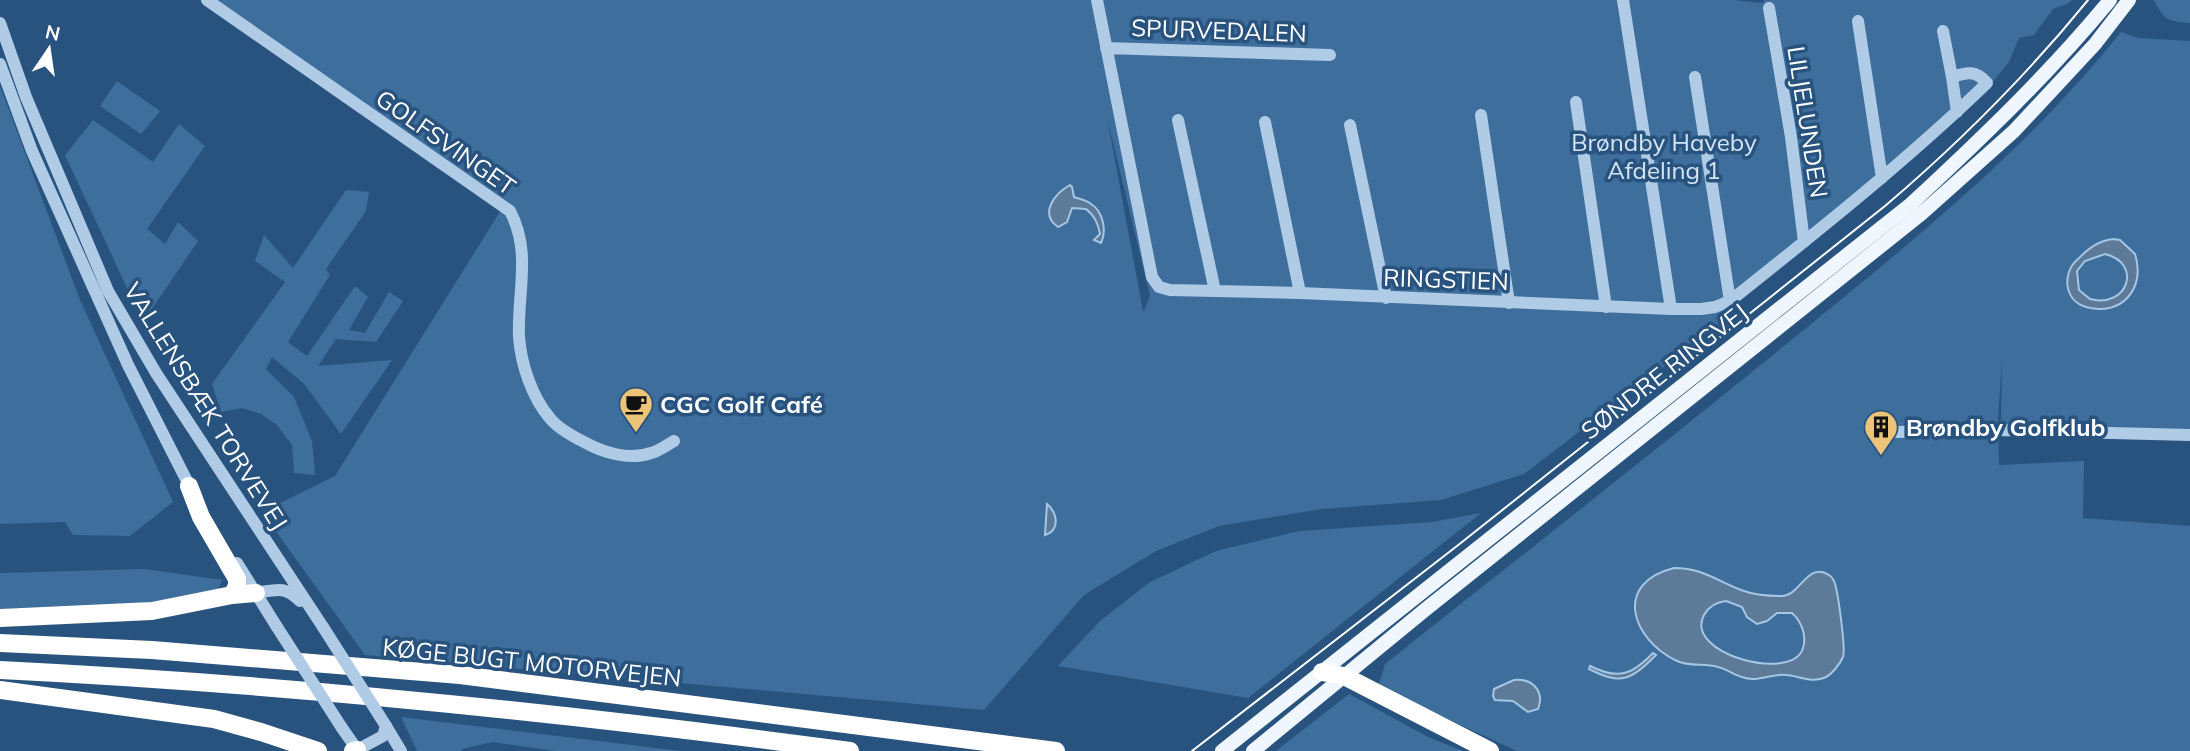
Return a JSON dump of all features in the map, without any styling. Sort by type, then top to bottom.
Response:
[{"type":"highway","points":[[189,486],[201,517],[237,579],[232,595]]},
{"type":"highway","points":[[0,618],[152,611],[232,595],[256,593]]},
{"type":"highway","name":"KØGE BUGT MOTORVEJEN","points":[[0,643],[152,650],[460,675],[1056,751]]},
{"type":"highway","name":"KØGE BUGT MOTORVEJEN","points":[[0,670],[157,678],[450,702],[850,751]]},
{"type":"highway","points":[[1322,672],[1344,676],[1490,751]]},
{"type":"highway","points":[[0,690],[214,719],[318,751]]},
{"type":"main road","name":"SØNDRE RINGVEJ","points":[[1222,751],[1911,204],[2000,122],[2110,0]]},
{"type":"main road","name":"SØNDRE RINGVEJ","points":[[1253,751],[1921,214],[2014,131],[2095,44],[2129,0]]},
{"type":"street","name":"GOLFSVINGET","points":[[207,0],[510,211],[523,243],[519,338],[531,386],[550,419],[572,436],[600,451],[624,455],[649,454],[674,441]]},
{"type":"street","name":"RINGSTIEN","points":[[1097,0],[1152,277],[1159,287],[1170,290],[1606,307],[1715,307],[1730,301],[1882,178],[1986,83],[1981,76],[1972,72],[1952,77]]},
{"type":"street","points":[[1623,0],[1671,309]]},
{"type":"street","name":"LILJELUNDEN","points":[[1769,8],[1791,137],[1804,242]]},
{"type":"street","points":[[1858,20],[1882,178]]},
{"type":"street","name":"VALLENSBÆK TORVEVEJ","points":[[0,23],[26,97],[108,291],[156,373],[401,751]]},
{"type":"street","points":[[1943,31],[1957,112]]},
{"type":"street","name":"SPURVEDALEN","points":[[1106,48],[1330,55]]},
{"type":"street","name":"VALLENSBÆK TORVEVEJ","points":[[0,64],[32,151],[122,353],[189,486],[356,751]]},
{"type":"street","points":[[1695,77],[1730,301]]},
{"type":"street","points":[[1576,102],[1606,307]]},
{"type":"street","points":[[1480,115],[1509,303]]},
{"type":"street","points":[[1178,120],[1215,291]]},
{"type":"street","points":[[1265,122],[1300,293]]},
{"type":"street","points":[[1350,125],[1386,298]]},
{"type":"street","points":[[1896,432],[1998,430],[2190,435]]},
{"type":"street","points":[[256,593],[290,590],[320,623]]},
{"type":"street","points":[[356,751],[383,736],[386,726]]},
{"type":"green space","name":"Brøndby Haveby Afdeling 1","points":[[211,0],[1733,0],[1763,3],[1764,0],[2072,0],[2053,9],[2034,35],[2019,38],[2009,62],[1991,84],[1889,177],[1720,314],[1721,323],[1524,474],[1441,500],[1322,509],[1219,526],[1156,551],[1084,595],[984,710],[365,655],[262,512],[335,476],[506,202]],"holes":[[[1107,117],[1150,296],[1143,311]]]},
{"type":"green space","points":[[2154,0],[2190,0],[2190,23],[2168,19]]},
{"type":"green space","name":"Brøndby Golfklub","points":[[2121,32],[2138,38],[2190,41],[2190,430],[2001,426],[2002,359],[1998,421],[1999,465],[2084,461],[2083,518],[2190,526],[2190,751],[1517,751],[1378,687],[1385,664],[1740,382],[1964,196],[2046,117]]},
{"type":"green space","points":[[117,81],[160,111],[141,134],[100,106]]},
{"type":"green space","points":[[0,86],[80,300],[173,502],[130,536],[73,535],[65,522],[0,524]]},
{"type":"green space","points":[[93,120],[153,162],[179,124],[205,146],[147,229],[165,244],[178,222],[198,241],[143,322],[65,155]]},
{"type":"green space","points":[[346,190],[369,192],[366,211],[326,269],[330,275],[288,342],[307,356],[355,286],[368,297],[349,330],[365,333],[389,292],[403,301],[376,342],[336,339],[318,366],[392,360],[341,434],[304,384],[272,357],[266,369],[294,397],[312,441],[315,475],[294,473],[292,445],[277,425],[261,414],[242,408],[221,412],[212,384],[285,282],[255,261],[264,235],[293,268]]},
{"type":"green space","points":[[1481,513],[1248,698],[1058,666],[1100,621],[1150,582],[1216,551],[1299,531],[1432,522]]},
{"type":"green space","points":[[145,569],[222,580],[217,593],[145,603],[0,609],[0,573]]},
{"type":"green space","points":[[1349,694],[1428,737],[1463,751],[1276,751]]},
{"type":"green space","points":[[401,717],[680,751],[555,751],[493,742],[461,751],[417,751]]},
{"type":"shaded area","points":[[1070,185],[1074,197],[1095,207],[1101,216],[1104,227],[1101,243],[1094,240],[1100,234],[1099,230],[1094,217],[1086,209],[1072,208],[1067,222],[1058,227],[1052,222],[1049,210],[1051,204]]},
{"type":"shaded area","points":[[2107,240],[2120,240],[2135,254],[2138,266],[2134,288],[2120,304],[2110,308],[2086,307],[2073,299],[2070,293],[2067,279],[2069,272],[2085,252]],"holes":[[[2105,254],[2117,259],[2124,266],[2127,275],[2121,292],[2103,300],[2090,299],[2079,290],[2077,271],[2085,261]]]},
{"type":"shaded area","points":[[1047,504],[1056,521],[1050,533],[1045,535]]},
{"type":"shaded area","points":[[1674,568],[1685,569],[1748,592],[1781,596],[1788,595],[1815,573],[1829,575],[1834,581],[1838,598],[1843,657],[1828,676],[1814,680],[1785,675],[1747,678],[1718,667],[1677,661],[1649,639],[1635,612],[1636,598],[1642,586],[1655,575]],"holes":[[[1726,601],[1742,607],[1747,617],[1757,624],[1767,621],[1777,613],[1792,613],[1804,633],[1803,648],[1795,658],[1780,663],[1762,663],[1723,652],[1709,642],[1702,629],[1704,615],[1708,609],[1716,603]]]},
{"type":"shaded area","points":[[1653,653],[1656,655],[1647,664],[1625,678],[1609,677],[1589,669],[1590,666],[1609,673],[1624,673],[1638,666]]},
{"type":"shaded area","points":[[1514,680],[1526,681],[1535,687],[1540,697],[1538,709],[1528,712],[1513,701],[1495,700],[1494,689]]},
{"type":"tram line","points":[[1192,751],[1457,546],[1885,206],[1991,107],[2041,55],[2088,0]]},
{"type":"place","name":"CGC Golf Café","points":[[636,434]]},
{"type":"place","name":"Brøndby Golfklub","points":[[1881,457]]}]
